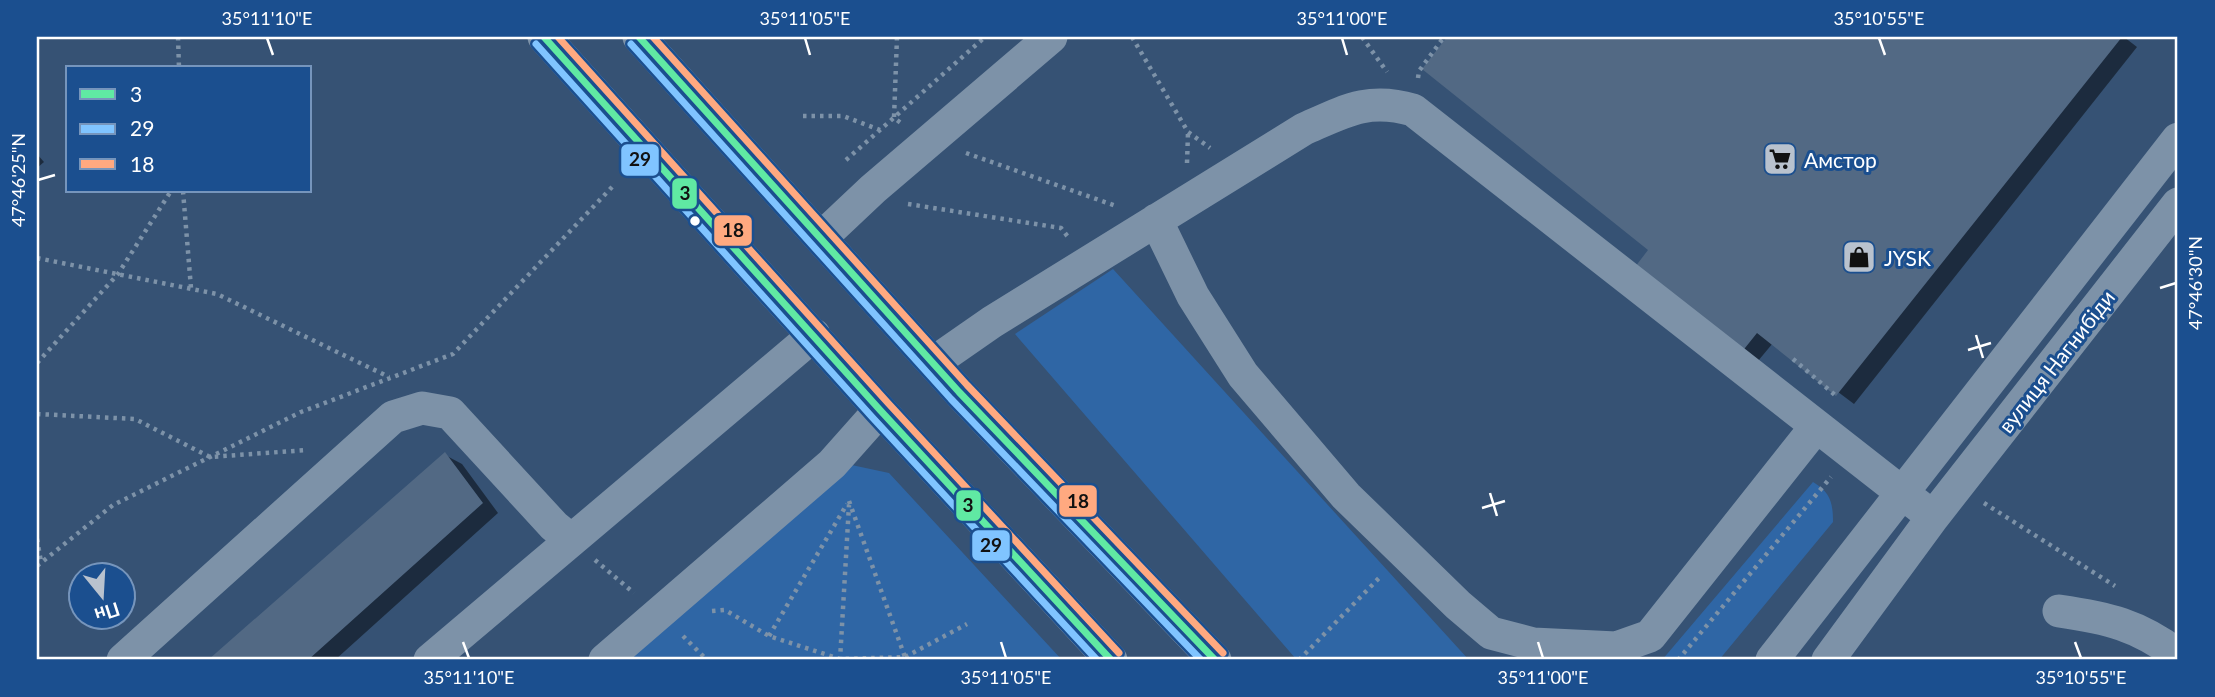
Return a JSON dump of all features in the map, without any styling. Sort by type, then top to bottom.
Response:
[{"type":"street","points":[[544,37],[880,410],[1111,660]]},
{"type":"street","points":[[639,37],[933,363],[1215,660]]},
{"type":"street","points":[[821,238],[1051,37]]},
{"type":"street","points":[[933,363],[1088,262],[1304,129],[1345,111],[1388,103],[1413,110],[1815,428],[1933,517]]},
{"type":"street","points":[[1772,660],[2178,139]]},
{"type":"street","name":"вулиця Нагнибіди","points":[[1828,660],[1933,517],[2178,204]]},
{"type":"street","points":[[1156,220],[1193,296],[1243,375],[1346,496],[1491,632],[1533,644],[1616,648],[1650,636],[1815,428]]},
{"type":"street","points":[[430,660],[814,335]]},
{"type":"street","points":[[122,660],[393,417],[422,408],[450,413],[554,526],[570,539]]},
{"type":"street","points":[[605,660],[832,464],[880,410]]},
{"type":"street","points":[[2059,611],[2112,618],[2162,643],[2178,656]]},
{"type":"path","points":[[178,37],[179,66]]},
{"type":"path","points":[[894,118],[897,37]]},
{"type":"path","points":[[846,160],[985,37]]},
{"type":"path","points":[[1132,37],[1188,132],[1238,169]]},
{"type":"path","points":[[1413,110],[1419,71],[1444,37]]},
{"type":"path","points":[[803,116],[843,116],[880,130]]},
{"type":"path","points":[[894,118],[930,140],[1156,220]]},
{"type":"path","points":[[39,565],[113,505],[301,412],[453,354],[614,185]]},
{"type":"path","points":[[37,363],[118,274],[171,192]]},
{"type":"path","points":[[183,192],[191,288]]},
{"type":"path","points":[[901,208],[908,204],[1061,228],[1088,262]]},
{"type":"path","points":[[37,258],[217,293],[390,377]]},
{"type":"path","points":[[37,414],[135,419],[210,457],[361,446]]},
{"type":"path","points":[[1678,660],[1823,488],[1848,453]]},
{"type":"path","points":[[769,636],[849,501]]},
{"type":"path","points":[[849,501],[905,659]]},
{"type":"path","points":[[840,660],[849,501]]},
{"type":"path","points":[[37,539],[39,565]]},
{"type":"path","points":[[570,539],[659,614],[707,660]]},
{"type":"path","points":[[1300,660],[1404,553]]},
{"type":"path","points":[[659,614],[725,610],[769,636],[840,660],[905,659],[967,624]]},
{"type":"shaded area","points":[[1113,269],[1469,660],[1296,659],[1015,334]]},
{"type":"shaded area","points":[[847,464],[889,473],[1062,660],[611,660]]},
{"type":"shaded area","points":[[1813,482],[1829,498],[1833,522],[1719,660],[1662,660]]},
{"type":"building","name":"Амстор","points":[[1447,37],[2122,37],[1836,396],[1757,333],[1741,353],[1635,267],[1648,250],[1422,69]]},
{"type":"building","points":[[445,452],[483,503],[308,660],[208,660]]},
{"type":"transit line","name":"3","points":[[544,37],[880,410],[1111,660]]},
{"type":"transit line","name":"18","points":[[558,37],[888,403],[1119,653]]},
{"type":"transit line","name":"3","points":[[639,37],[959,392],[1215,660]]},
{"type":"transit line","name":"18","points":[[653,37],[967,385],[1223,653]]},
{"type":"transit line","name":"29","points":[[536,44],[872,417],[1097,660]]},
{"type":"transit line","name":"29","points":[[631,44],[951,399],[1201,660]]},
{"type":"place","name":"Амстор","points":[[1780,159]]},
{"type":"place","name":"JYSK","points":[[1859,257]]}]
